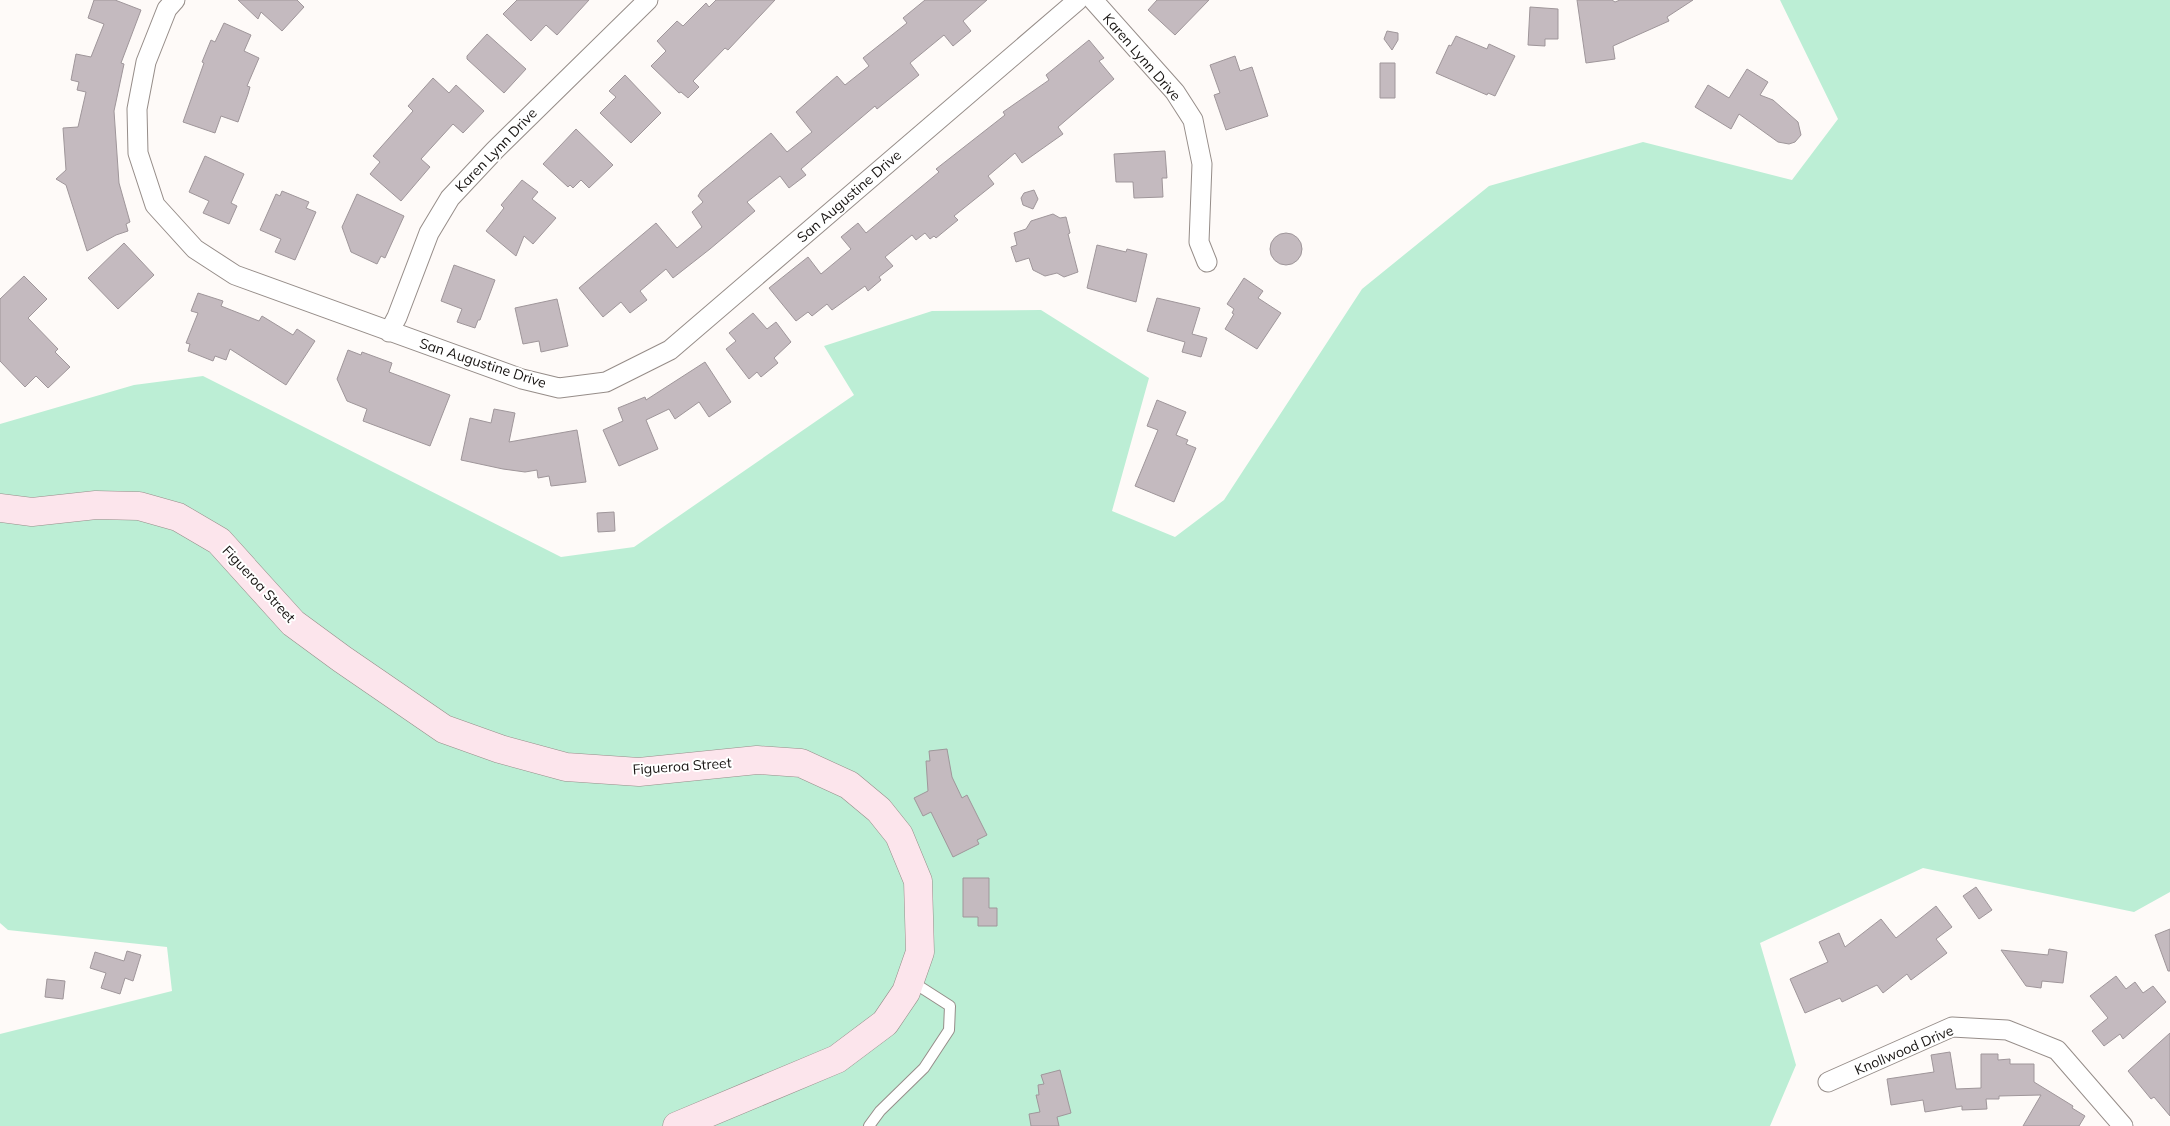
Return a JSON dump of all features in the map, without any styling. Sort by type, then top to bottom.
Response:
[{"type":"street","name":"San Augustine Drive","points":[[176,0],[167,9],[146,62],[137,110],[138,153],[155,204],[195,249],[235,275],[522,379],[560,388],[606,382],[670,350],[1078,0]]},
{"type":"street","name":"Karen Lynn Drive","points":[[390,332],[429,233],[450,198],[502,143],[648,0]]},
{"type":"street","name":"Karen Lynn Drive","points":[[1093,0],[1175,92],[1193,120],[1202,164],[1199,242],[1207,262]]},
{"type":"street","name":"Figueroa Street","points":[[0,508],[32,512],[96,505],[139,506],[178,516],[220,541],[293,623],[444,729],[500,749],[566,767],[639,772],[757,760],[801,763],[849,785],[879,810],[899,835],[918,881],[920,952],[906,992],[885,1023],[837,1059],[677,1126]]},
{"type":"street","name":"Knollwood Drive","points":[[1828,1082],[1952,1026],[2007,1030],[2057,1050],[2123,1126]]},
{"type":"lane","points":[[869,1126],[880,1110],[924,1068],[949,1030],[950,1006],[910,981]]},
{"type":"green space","points":[[1780,0],[2170,0],[2170,892],[2134,912],[1923,868],[1760,943],[1796,1065],[1770,1126],[0,1126],[0,1034],[172,991],[167,947],[8,930],[0,923],[0,424],[134,385],[203,376],[561,557],[634,547],[854,395],[824,346],[932,311],[1041,310],[1149,378],[1112,511],[1175,537],[1224,500],[1362,289],[1489,186],[1643,142],[1792,180],[1838,119]]},
{"type":"building","points":[[94,0],[115,0],[141,10],[121,63],[124,64],[114,111],[119,183],[130,222],[126,224],[128,231],[116,235],[87,251],[66,185],[56,179],[66,170],[63,128],[78,127],[86,92],[77,90],[79,82],[71,80],[76,54],[91,57],[104,24],[88,18]]},
{"type":"building","points":[[238,0],[297,0],[304,7],[282,31],[261,12],[258,19]]},
{"type":"building","points":[[517,0],[589,0],[557,35],[546,25],[531,41],[503,14]]},
{"type":"building","points":[[716,0],[775,0],[728,50],[725,48],[693,81],[699,87],[688,98],[681,92],[679,93],[651,66],[666,51],[657,41],[677,21],[683,26],[706,3],[709,7]]},
{"type":"building","points":[[925,0],[987,0],[963,21],[971,31],[953,46],[944,35],[910,63],[919,75],[877,109],[875,106],[801,169],[806,175],[789,188],[780,176],[747,202],[755,211],[710,249],[673,278],[666,269],[640,291],[647,300],[630,313],[621,302],[603,317],[579,288],[656,223],[677,248],[702,227],[692,212],[703,202],[698,196],[701,191],[771,133],[787,152],[812,132],[796,112],[837,76],[845,85],[869,66],[863,58],[907,23],[903,18]]},
{"type":"building","points":[[1157,0],[1209,0],[1175,35],[1148,10]]},
{"type":"building","points":[[1577,0],[1612,0],[1615,2],[1620,0],[1693,0],[1667,17],[1669,21],[1613,46],[1615,59],[1586,63]]},
{"type":"building","points":[[1530,7],[1558,9],[1558,39],[1545,39],[1545,46],[1528,45]]},
{"type":"building","points":[[224,23],[251,35],[244,51],[259,58],[247,86],[250,87],[238,122],[221,116],[215,133],[183,122],[211,40],[215,42]]},
{"type":"building","points":[[1387,31],[1398,33],[1398,40],[1392,50],[1384,39]]},
{"type":"building","points":[[487,34],[526,69],[504,93],[467,59],[467,56]]},
{"type":"building","points":[[1456,36],[1487,49],[1489,44],[1515,56],[1495,96],[1488,93],[1487,95],[1436,73],[1449,45],[1451,46]]},
{"type":"building","points":[[1089,40],[1104,58],[1099,61],[1114,79],[1058,127],[1063,134],[1022,163],[1015,153],[988,176],[994,184],[954,216],[958,220],[936,238],[934,236],[930,239],[925,233],[916,240],[912,235],[885,257],[893,266],[879,277],[881,280],[868,291],[865,286],[832,310],[827,304],[812,316],[808,312],[796,321],[769,288],[808,257],[821,274],[851,249],[841,237],[858,223],[866,233],[939,172],[936,169],[1005,115],[1003,112],[1049,80],[1046,75]]},
{"type":"building","points":[[1235,56],[1240,71],[1252,67],[1268,116],[1226,130],[1214,95],[1220,93],[1210,65]]},
{"type":"building","points":[[1380,63],[1395,63],[1395,98],[1380,98]]},
{"type":"building","points":[[1747,69],[1768,82],[1760,95],[1773,100],[1798,122],[1801,135],[1795,142],[1789,144],[1778,142],[1739,114],[1731,129],[1695,107],[1708,85],[1729,98]]},
{"type":"building","points":[[625,75],[661,113],[631,143],[600,113],[616,97],[609,91]]},
{"type":"building","points":[[433,78],[449,93],[456,85],[484,111],[463,133],[453,124],[421,159],[430,167],[401,201],[370,174],[380,162],[373,156],[413,111],[408,106]]},
{"type":"building","points":[[576,129],[613,165],[589,188],[581,180],[573,188],[570,185],[568,187],[543,164]]},
{"type":"building","points":[[1165,151],[1167,178],[1162,178],[1163,197],[1134,198],[1133,182],[1116,182],[1114,154]]},
{"type":"building","points":[[205,156],[244,174],[231,203],[237,206],[229,224],[203,213],[209,201],[189,192]]},
{"type":"building","points":[[522,180],[538,192],[532,199],[556,218],[533,244],[524,236],[516,256],[486,231],[504,208],[501,205]]},
{"type":"building","points":[[1034,190],[1038,199],[1033,209],[1023,205],[1021,198],[1024,193]]},
{"type":"building","points":[[282,191],[309,202],[306,208],[316,212],[295,260],[275,252],[281,239],[260,230],[276,194],[280,196]]},
{"type":"building","points":[[357,194],[404,216],[385,258],[381,256],[377,264],[351,252],[342,227]]},
{"type":"building","points":[[1053,214],[1060,218],[1066,217],[1070,233],[1068,234],[1078,272],[1064,277],[1057,273],[1045,276],[1033,270],[1029,258],[1016,262],[1011,247],[1017,245],[1014,233],[1026,229],[1031,221]]},
{"type":"building","points":[[1286,233],[1292,234],[1297,238],[1301,243],[1301,255],[1297,260],[1292,264],[1286,265],[1280,264],[1275,260],[1271,255],[1270,249],[1271,243],[1275,238],[1280,234]]},
{"type":"building","points":[[124,243],[154,275],[118,309],[88,278]]},
{"type":"building","points":[[1097,245],[1126,252],[1127,249],[1147,254],[1136,302],[1087,288]]},
{"type":"building","points":[[454,265],[495,280],[480,320],[478,320],[475,328],[457,322],[462,309],[441,301]]},
{"type":"building","points":[[24,276],[47,299],[28,318],[58,349],[55,352],[70,367],[48,388],[36,376],[25,387],[0,361],[0,299]]},
{"type":"building","points":[[1244,278],[1263,291],[1258,298],[1281,313],[1257,349],[1225,329],[1234,314],[1232,313],[1234,309],[1227,304]]},
{"type":"building","points":[[198,293],[223,301],[221,306],[259,321],[262,316],[293,335],[297,329],[315,341],[286,385],[230,349],[226,360],[215,356],[213,361],[188,351],[190,344],[186,343],[198,313],[191,311]]},
{"type":"building","points":[[1157,298],[1200,308],[1192,334],[1207,338],[1201,357],[1182,352],[1185,342],[1147,331]]},
{"type":"building","points":[[557,299],[568,346],[541,352],[539,341],[523,344],[515,308]]},
{"type":"building","points":[[753,313],[767,329],[776,322],[791,342],[774,358],[778,363],[761,377],[757,372],[749,379],[726,349],[736,341],[729,333]]},
{"type":"building","points":[[348,350],[361,355],[362,352],[392,363],[389,372],[450,395],[430,446],[363,421],[367,409],[347,401],[337,379]]},
{"type":"building","points":[[705,362],[731,402],[709,417],[699,402],[675,419],[669,409],[646,420],[658,449],[619,466],[603,430],[623,421],[618,408],[645,397],[646,400]]},
{"type":"building","points":[[1157,400],[1186,412],[1176,435],[1188,440],[1186,444],[1196,448],[1174,502],[1135,486],[1158,430],[1147,426]]},
{"type":"building","points":[[494,409],[515,413],[509,442],[577,430],[586,482],[551,486],[549,476],[538,478],[537,470],[525,472],[461,460],[470,418],[491,423]]},
{"type":"building","points":[[614,512],[615,531],[598,532],[597,513]]},
{"type":"building","points":[[947,749],[952,777],[962,798],[967,795],[987,835],[977,840],[979,844],[953,857],[931,812],[923,816],[914,798],[928,791],[926,761],[930,761],[929,751]]},
{"type":"building","points":[[963,878],[989,878],[989,908],[997,908],[997,926],[978,926],[978,917],[963,917]]},
{"type":"building","points":[[1976,887],[1992,910],[1979,919],[1963,896]]},
{"type":"building","points":[[1936,906],[1952,927],[1936,939],[1947,953],[1911,980],[1907,974],[1883,993],[1877,985],[1842,1002],[1840,998],[1805,1013],[1790,979],[1828,962],[1819,942],[1839,933],[1845,947],[1881,919],[1896,938]]},
{"type":"building","points":[[2170,929],[2170,971],[2168,971],[2155,935]]},
{"type":"building","points":[[2049,949],[2067,952],[2063,983],[2042,981],[2041,988],[2026,986],[2001,950],[2048,955]]},
{"type":"building","points":[[127,951],[141,955],[133,981],[125,978],[120,994],[101,988],[106,973],[90,968],[95,952],[124,961]]},
{"type":"building","points":[[2116,976],[2126,989],[2135,982],[2143,993],[2153,986],[2166,1002],[2123,1039],[2120,1034],[2104,1046],[2092,1031],[2108,1018],[2090,996]]},
{"type":"building","points":[[47,979],[65,981],[63,999],[45,997]]},
{"type":"building","points":[[2170,1033],[2170,1116],[2154,1097],[2151,1099],[2128,1071]]},
{"type":"building","points":[[1950,1052],[1956,1089],[1981,1088],[1981,1054],[1998,1054],[1998,1060],[2010,1059],[2010,1064],[2034,1064],[2034,1082],[2073,1106],[2072,1108],[2085,1116],[2079,1126],[2023,1126],[2041,1095],[1999,1096],[1999,1099],[1986,1099],[1987,1109],[1962,1110],[1962,1106],[1925,1112],[1923,1100],[1891,1105],[1887,1079],[1934,1072],[1931,1055]]},
{"type":"building","points":[[1060,1070],[1071,1113],[1057,1117],[1059,1126],[1031,1126],[1029,1114],[1040,1112],[1036,1095],[1039,1095],[1038,1085],[1044,1084],[1041,1075]]}]
